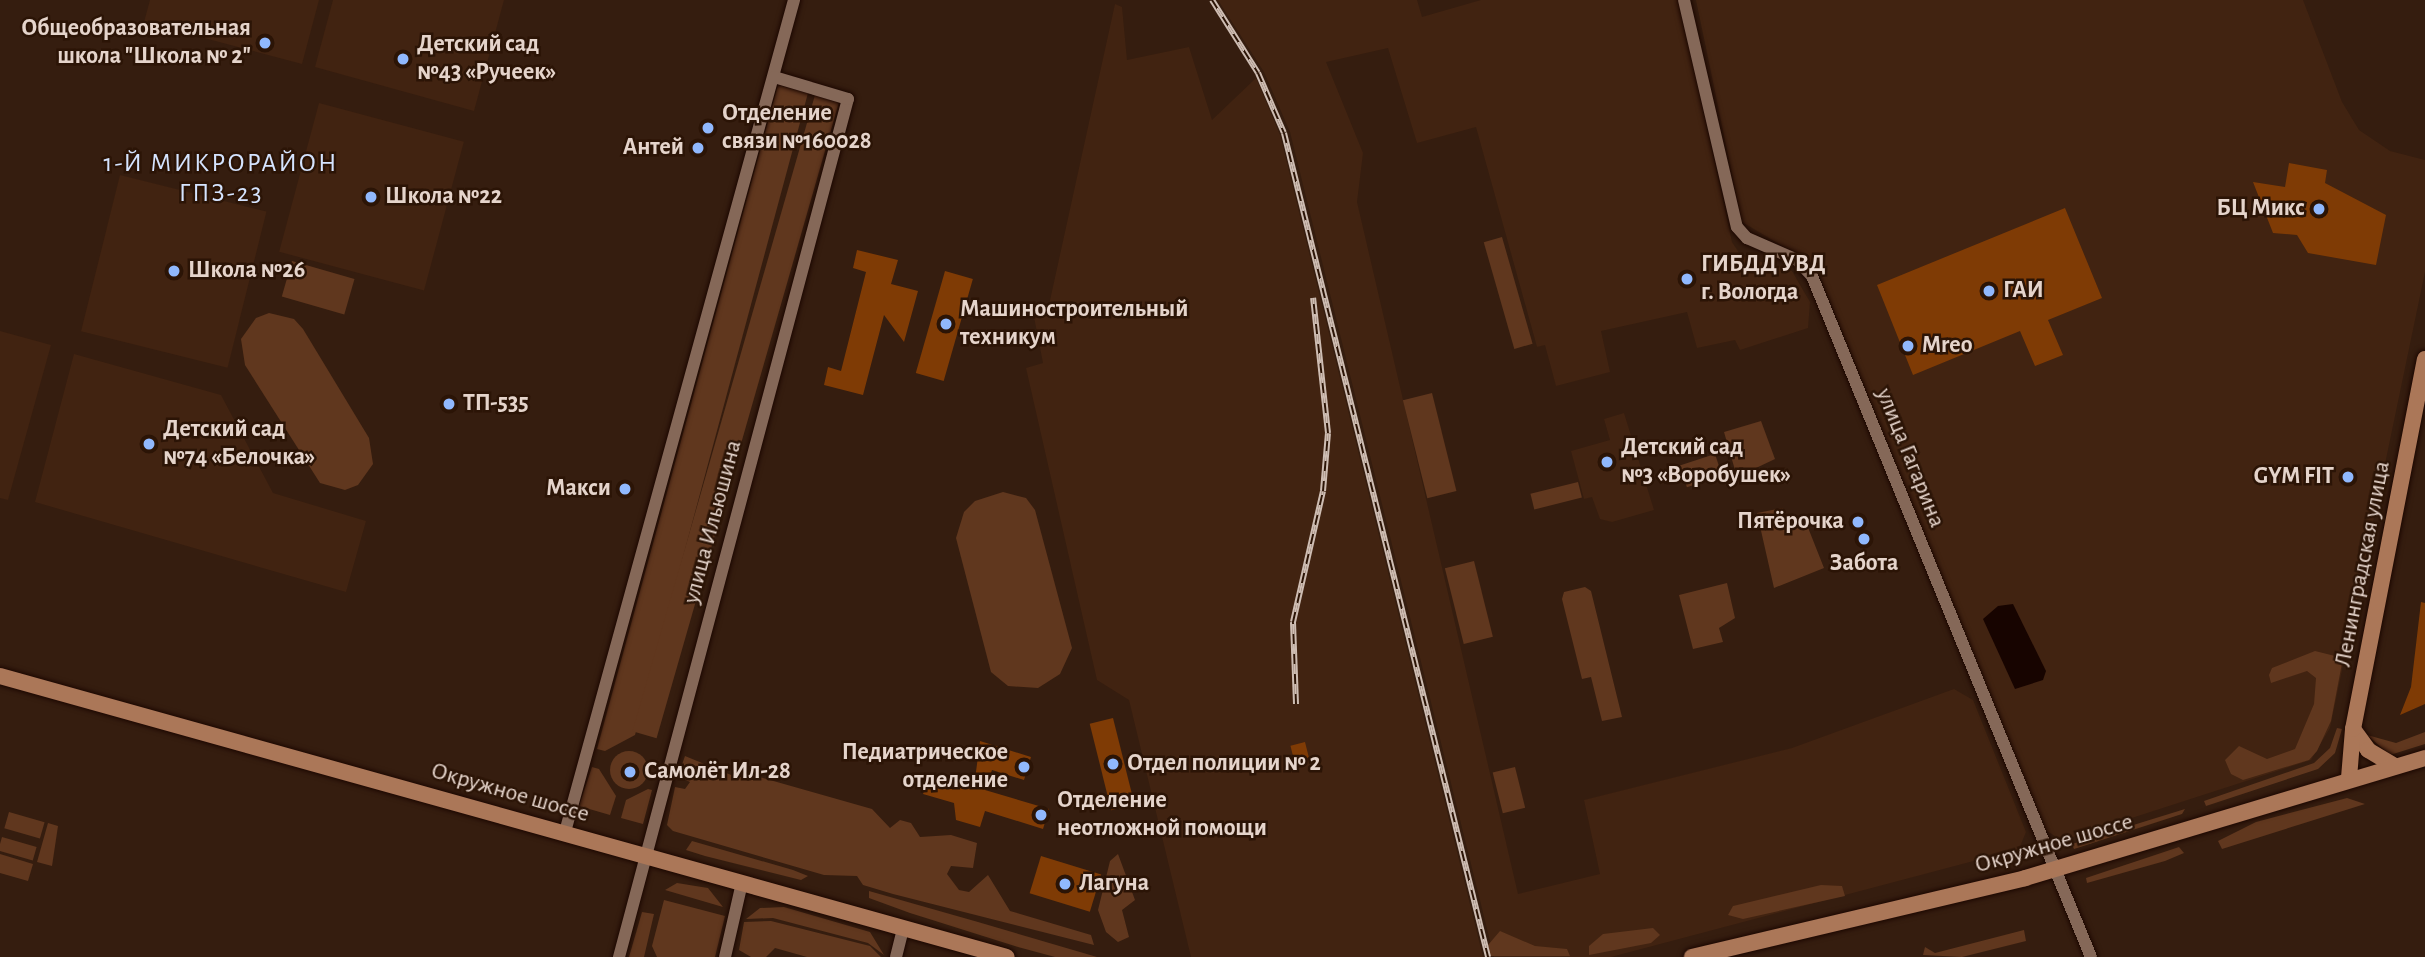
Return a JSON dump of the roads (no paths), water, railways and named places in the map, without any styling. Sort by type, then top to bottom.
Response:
[{"type":"main road","name":"Ленинградская улица","points":[[2349,778],[2353,729],[2425,359]]},
{"type":"main road","name":"Окружное шоссе","points":[[0,676],[1007,957]]},
{"type":"main road","points":[[2353,729],[2368,750],[2395,766]]},
{"type":"main road","name":"Окружное шоссе","points":[[1692,957],[2053,870],[2349,778],[2425,758]]},
{"type":"street","points":[[565,832],[794,0]]},
{"type":"street","name":"улица Гагарина","points":[[1684,0],[1737,227],[1747,238],[1797,260],[1812,275],[2053,870],[2091,957]]},
{"type":"street","name":"улица Ильюшина","points":[[619,957],[644,855],[848,99],[774,78]]},
{"type":"street","points":[[724,957],[742,883]]},
{"type":"street","points":[[895,957],[903,928]]},
{"type":"railway","points":[[1212,0],[1258,73],[1284,133],[1488,957]]},
{"type":"railway","points":[[1296,704],[1293,622],[1323,491],[1328,433],[1313,298]]},
{"type":"place","name":"Общеобразовательная школа \"Школа № 2\"","points":[[265,43]]},
{"type":"place","name":"Детский сад №43 «Ручеек»","points":[[403,59]]},
{"type":"place","name":"Отделение связи №160028","points":[[708,128]]},
{"type":"place","name":"Антей","points":[[698,148]]},
{"type":"place","name":"Школа №22","points":[[371,197]]},
{"type":"place","name":"БЦ Микс","points":[[2319,209]]},
{"type":"place","name":"Школа №26","points":[[174,271]]},
{"type":"place","name":"ГИБДД УВД г. Вологда","points":[[1687,279]]},
{"type":"place","name":"ГАИ","points":[[1989,291]]},
{"type":"place","name":"Машиностроительный техникум","points":[[946,324]]},
{"type":"place","name":"Mreo","points":[[1908,346]]},
{"type":"place","name":"ТП-535","points":[[449,404]]},
{"type":"place","name":"Детский сад №74 «Белочка»","points":[[149,444]]},
{"type":"place","name":"Детский сад №3 «Воробушек»","points":[[1607,462]]},
{"type":"place","name":"GYM FIT","points":[[2348,477]]},
{"type":"place","name":"Макси","points":[[625,489]]},
{"type":"place","name":"Пятёрочка","points":[[1858,522]]},
{"type":"place","name":"Забота","points":[[1864,539]]},
{"type":"place","name":"Отдел полиции № 2","points":[[1113,764]]},
{"type":"place","name":"Педиатрическое отделение","points":[[1024,767]]},
{"type":"place","name":"Самолёт Ил-28","points":[[630,772]]},
{"type":"place","name":"Отделение неотложной помощи","points":[[1041,815]]},
{"type":"place","name":"Лагуна","points":[[1065,884]]},
{"type":"district","name":"1-Й МИКРОРАЙОН ГПЗ-23","points":[[221,179]]}]
